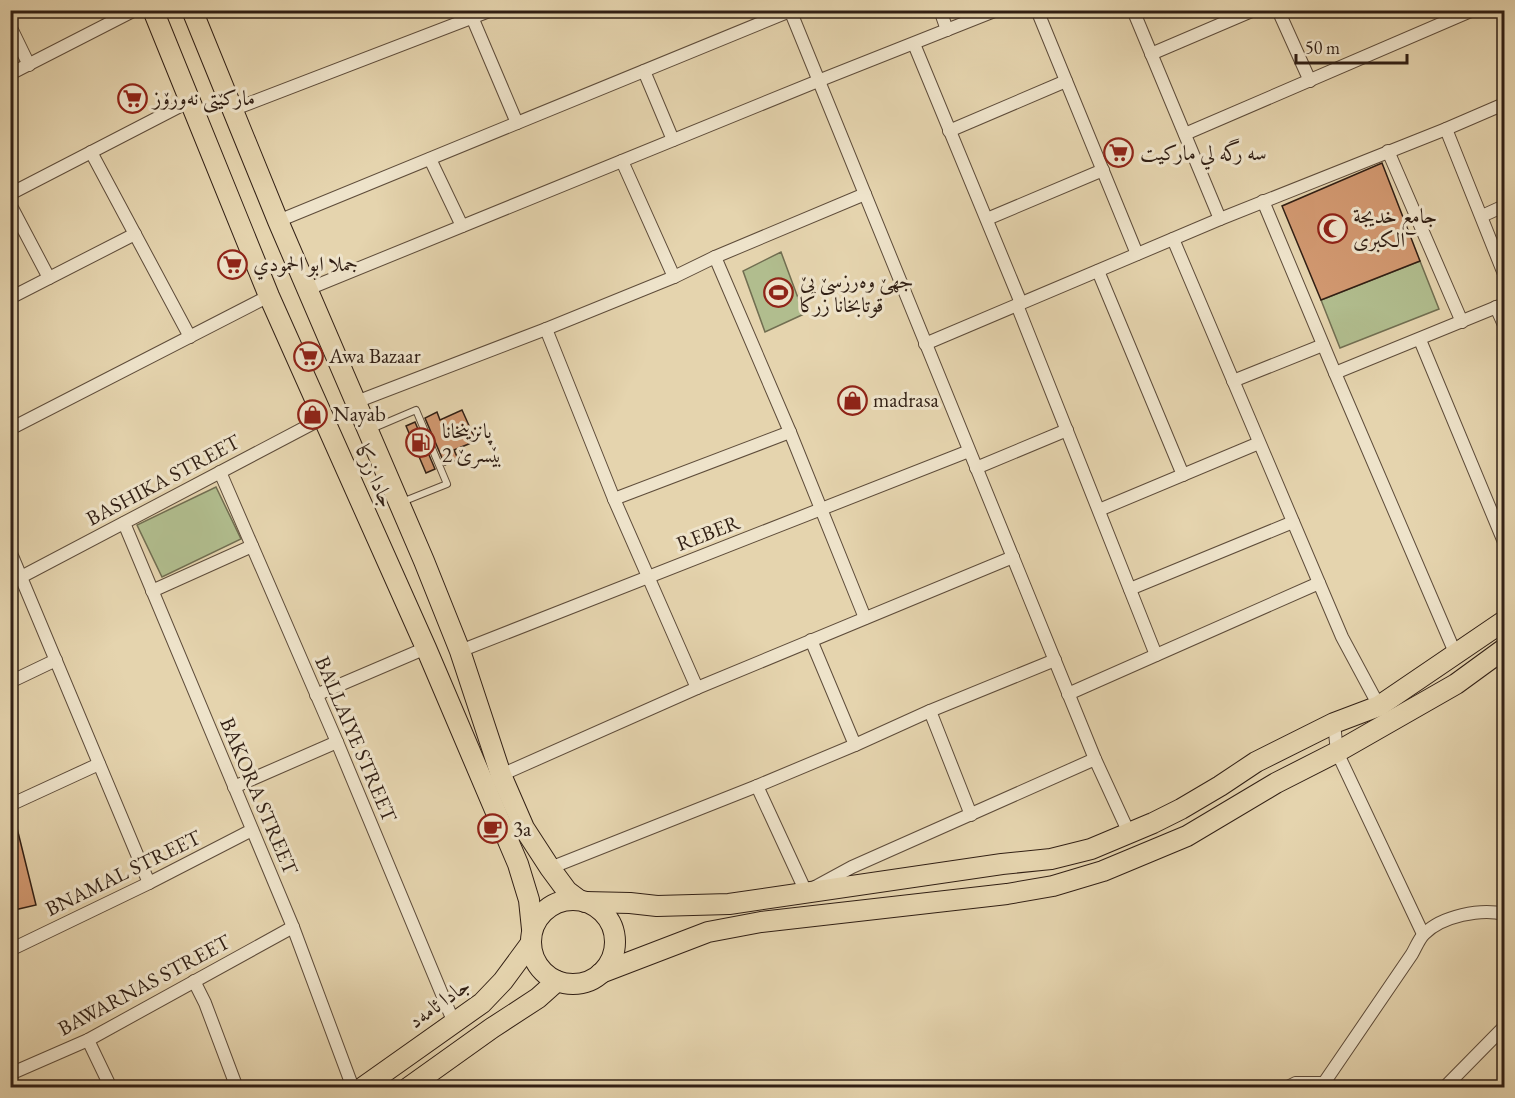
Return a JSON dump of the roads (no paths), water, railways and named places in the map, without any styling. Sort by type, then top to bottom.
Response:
[{"type":"main road","name":"جادا زرکا","points":[[153,10],[269,296],[426,648],[519,864],[530,900],[531,936]]},
{"type":"main road","name":"جادا زرکا","points":[[192,10],[278,221],[424,561],[460,651],[501,775],[524,828],[567,891],[582,901]]},
{"type":"main road","points":[[393,574],[424,561]]},
{"type":"main road","points":[[1504,621],[1379,706],[1334,723],[1256,762],[1181,809],[1091,849],[1051,859],[1002,864],[729,904],[657,906],[569,900],[550,906],[536,920],[531,936],[533,957],[547,975],[557,981],[578,984],[708,932],[761,922],[1007,894],[1053,886],[1103,871],[1187,836],[1276,783],[1456,684],[1504,649]]},
{"type":"main road","points":[[582,901],[602,911],[612,928],[614,947],[612,957],[601,973]]},
{"type":"main road","name":"جادا ئامەد","points":[[362,1088],[482,1003],[495,991],[531,936]]},
{"type":"main road","points":[[408,1088],[538,998],[557,981]]},
{"type":"street","points":[[10,74],[135,10]]},
{"type":"street","points":[[232,110],[471,14],[492,10]]},
{"type":"street","points":[[940,10],[947,30]]},
{"type":"street","points":[[308,289],[997,10]]},
{"type":"street","points":[[1037,10],[1137,254]]},
{"type":"street","points":[[1133,10],[1220,219]]},
{"type":"street","points":[[1151,54],[1254,10]]},
{"type":"street","points":[[1278,10],[1310,81]]},
{"type":"street","points":[[1185,134],[1473,10]]},
{"type":"street","points":[[278,221],[790,11],[1068,694],[1129,833]]},
{"type":"street","points":[[471,14],[517,123]]},
{"type":"street","points":[[10,26],[28,64]]},
{"type":"street","points":[[914,44],[987,219],[1156,655]]},
{"type":"street","points":[[644,71],[673,140]]},
{"type":"street","points":[[949,131],[1066,81]]},
{"type":"street","points":[[10,194],[190,101]]},
{"type":"street","points":[[925,344],[1263,201],[1504,104]]},
{"type":"street","points":[[1446,129],[1504,274]]},
{"type":"street","points":[[1388,151],[1462,322]]},
{"type":"street","points":[[91,152],[190,337]]},
{"type":"street","points":[[430,159],[462,226]]},
{"type":"street","points":[[622,161],[674,276]]},
{"type":"street","points":[[987,219],[1102,170]]},
{"type":"street","points":[[356,402],[546,329],[865,194]]},
{"type":"street","points":[[1263,201],[1456,655]]},
{"type":"street","points":[[10,204],[49,278]]},
{"type":"street","points":[[1482,216],[1504,206]]},
{"type":"street","points":[[10,298],[135,234]]},
{"type":"street","points":[[1173,239],[1342,637],[1379,706]]},
{"type":"street","points":[[715,257],[822,509],[865,618]]},
{"type":"street","points":[[1098,271],[1183,475]]},
{"type":"street","points":[[10,429],[269,296]]},
{"type":"street","points":[[1335,373],[1500,306],[1504,325]]},
{"type":"street","points":[[546,329],[614,499],[697,688]]},
{"type":"street","points":[[1420,340],[1504,542]]},
{"type":"street","points":[[1233,381],[1323,345]]},
{"type":"street","name":"BASHIKA STREET","points":[[21,577],[323,418]]},
{"type":"street","points":[[976,468],[1067,430]]},
{"type":"street","points":[[614,499],[790,432]]},
{"type":"street","points":[[1099,510],[1259,443]]},
{"type":"street","name":"REBER","points":[[460,651],[969,451]]},
{"type":"street","name":"BALLAIYE STREET","points":[[220,472],[337,742],[454,1023]]},
{"type":"street","points":[[1130,590],[1293,522]]},
{"type":"street","name":"BAKORA STREET","points":[[124,523],[293,927],[353,1088]]},
{"type":"street","points":[[152,591],[252,546]]},
{"type":"street","points":[[10,551],[149,883]]},
{"type":"street","points":[[501,775],[697,688],[1012,557]]},
{"type":"street","points":[[1068,694],[1319,583]]},
{"type":"street","points":[[811,640],[855,745]]},
{"type":"street","points":[[316,695],[426,648]]},
{"type":"street","points":[[10,682],[56,660]]},
{"type":"street","points":[[550,868],[756,786],[1055,660]]},
{"type":"street","points":[[930,711],[971,815]]},
{"type":"street","points":[[1334,723],[1336,752],[1423,934]]},
{"type":"street","points":[[234,787],[337,742]]},
{"type":"street","points":[[756,786],[806,892],[852,867],[1095,759]]},
{"type":"street","points":[[10,805],[99,764]]},
{"type":"street","name":"BNAMAL STREET","points":[[10,950],[252,830]]},
{"type":"street","points":[[1325,1084],[1423,934],[1442,921],[1471,914],[1498,912],[1504,914]]},
{"type":"street","name":"BAWARNAS STREET","points":[[10,1074],[88,1040],[293,927]]},
{"type":"street","points":[[194,981],[205,1003],[237,1088]]},
{"type":"street","points":[[1444,1088],[1504,1027]]},
{"type":"street","points":[[88,1040],[111,1088]]},
{"type":"lane","points":[[368,430],[416,410],[447,484],[399,503]]},
{"type":"lane","points":[[1279,1088],[1295,1080],[1310,1079],[1325,1084]]},
{"type":"lane","points":[[1304,1088],[1310,1079]]},
{"type":"place","name":"مارکێتی نەورۆز","points":[[132,98]]},
{"type":"place","name":"سه رگه لي ماركيت","points":[[1119,153]]},
{"type":"place","name":"جامع خدیجة الکبری","points":[[1332,228]]},
{"type":"place","name":"جملا ابو الحمودي","points":[[232,264]]},
{"type":"place","name":"جھێ وەرزسێ یێ قوتابخانا زرکا","points":[[779,293]]},
{"type":"place","name":"Awa Bazaar","points":[[308,356]]},
{"type":"place","name":"madrasa","points":[[852,400]]},
{"type":"place","name":"Nayab","points":[[312,414]]},
{"type":"place","name":"پانزینخانا بێسرێ 2","points":[[421,443]]},
{"type":"place","name":"3a","points":[[492,829]]}]
